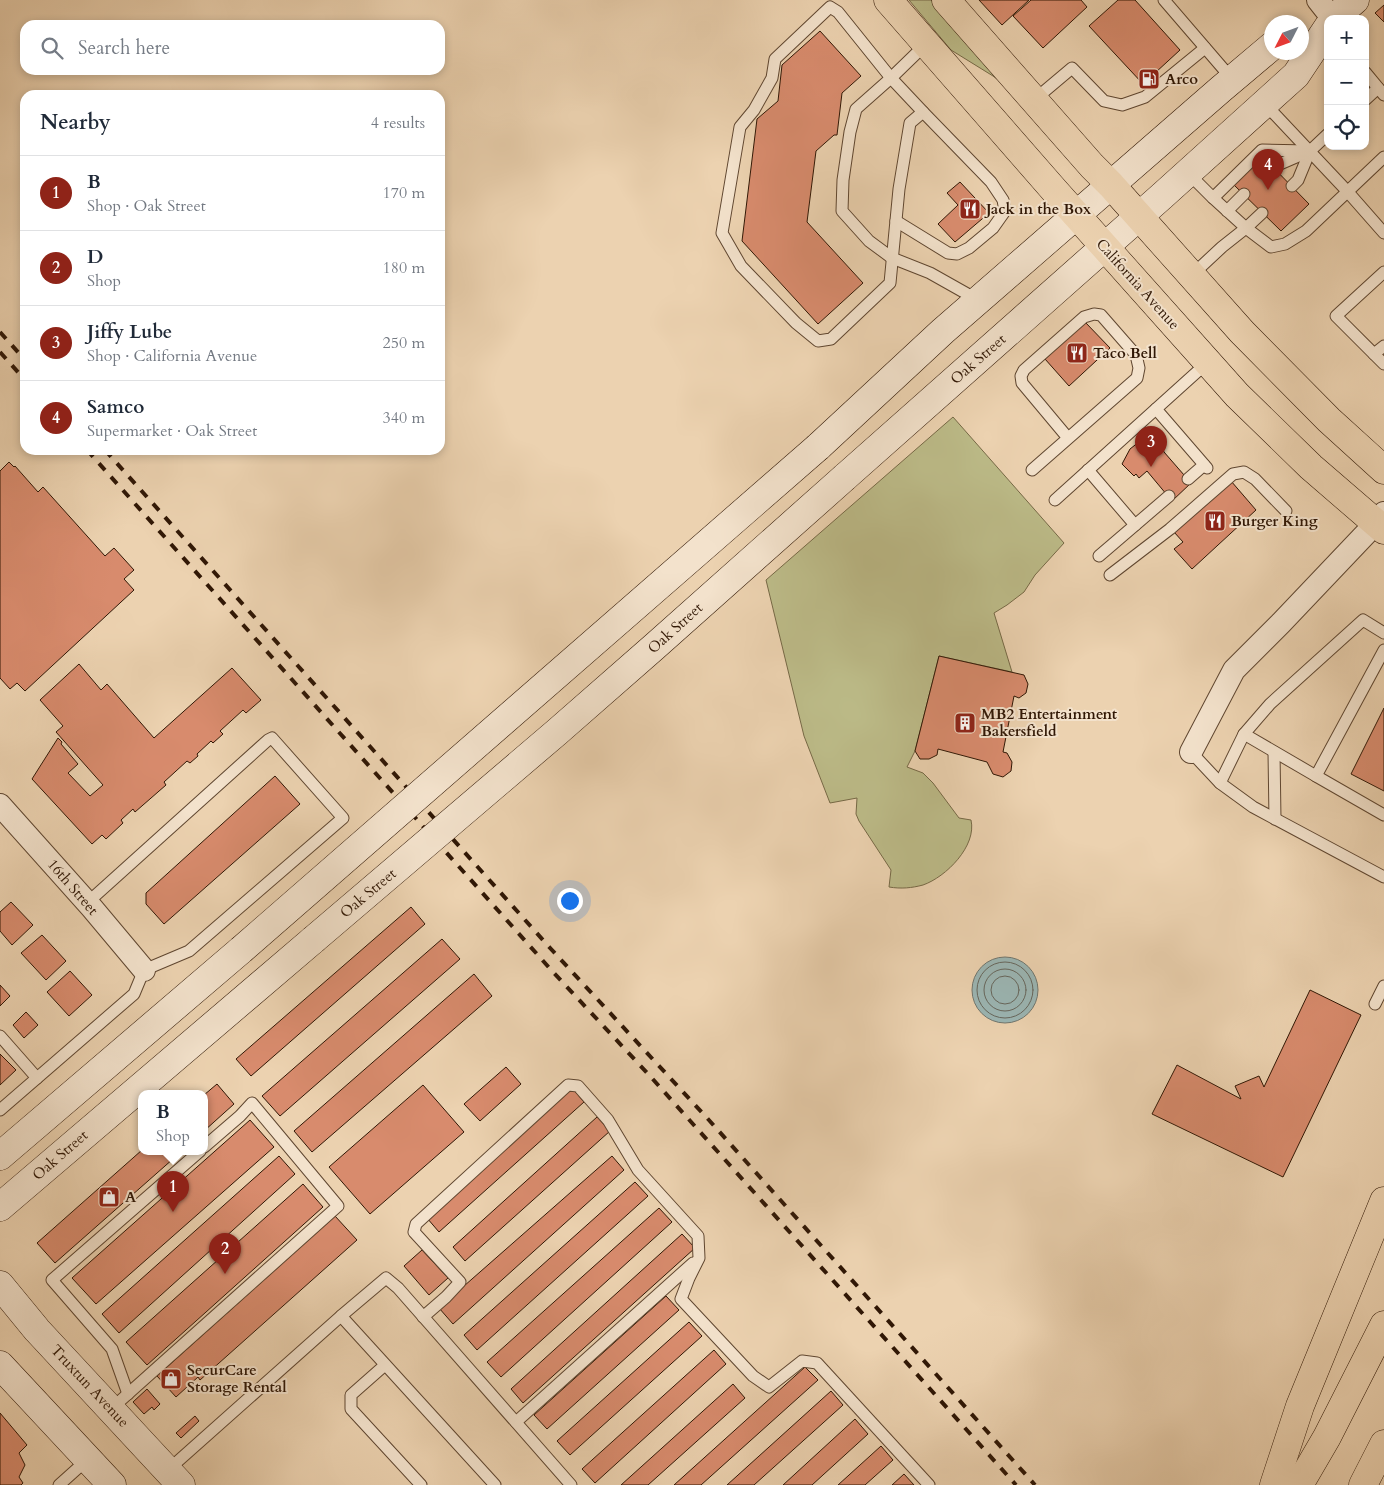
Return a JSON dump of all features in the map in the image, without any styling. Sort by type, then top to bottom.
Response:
[{"type":"main road","name":"California Avenue","points":[[888,0],[1237,395],[1279,437],[1333,486],[1381,522]]},
{"type":"main road","points":[[946,0],[1242,332],[1329,420],[1384,470]]},
{"type":"main road","points":[[1338,15],[1355,0]]},
{"type":"main road","points":[[1309,30],[1324,23]]},
{"type":"main road","name":"Oak Street","points":[[0,1207],[557,732],[1139,217],[1296,75],[1324,33]]},
{"type":"main road","points":[[0,1156],[613,627],[818,447],[978,300],[1264,53]]},
{"type":"main road","points":[[1274,1485],[1300,1406],[1384,1201]]},
{"type":"main road","name":"Truxtun Avenue","points":[[0,1285],[37,1330],[120,1402],[175,1478]]},
{"type":"main road","points":[[1300,1485],[1327,1437],[1384,1325]]},
{"type":"main road","points":[[0,1364],[112,1485]]},
{"type":"main road","points":[[1364,1483],[1384,1444]]},
{"type":"street","points":[[1318,0],[1330,15]]},
{"type":"street","points":[[1191,752],[1234,670],[1381,522]]},
{"type":"street","name":"16th Street","points":[[0,805],[144,970]]},
{"type":"lane","points":[[1164,0],[1232,79]]},
{"type":"lane","points":[[896,221],[948,253],[957,254],[969,248],[993,228],[1005,211],[1003,200],[991,182],[891,78],[838,12],[830,7],[775,59],[772,78],[754,110],[740,127],[722,233],[742,266],[796,323],[818,341],[831,339],[890,283],[899,189],[910,124],[923,112]]},
{"type":"lane","points":[[926,44],[856,109],[842,180],[842,211],[870,241],[892,258],[930,273],[978,300]]},
{"type":"lane","points":[[1034,100],[1072,68],[1104,101],[1122,104],[1145,97],[1205,48]]},
{"type":"lane","points":[[1369,77],[1381,91],[1369,98]]},
{"type":"lane","points":[[1265,103],[1384,233]]},
{"type":"lane","points":[[1273,167],[1310,151],[1324,138]]},
{"type":"lane","points":[[1213,198],[1262,150],[1310,151]]},
{"type":"lane","points":[[1292,186],[1298,180],[1310,151]]},
{"type":"lane","points":[[1188,173],[1246,228],[1271,247],[1285,244],[1306,231],[1384,157]]},
{"type":"lane","points":[[1227,211],[1244,194]]},
{"type":"lane","points":[[1192,275],[1262,213]]},
{"type":"lane","points":[[1384,272],[1336,316],[1384,364]]},
{"type":"lane","points":[[1032,470],[1137,378],[1139,368],[1136,356],[1101,315],[1094,314],[1084,317],[1024,370],[1021,376],[1022,383],[1068,438]]},
{"type":"lane","points":[[1374,354],[1384,346]]},
{"type":"lane","points":[[1055,500],[1208,362]]},
{"type":"lane","points":[[1156,409],[1206,466],[1188,479]]},
{"type":"lane","points":[[1088,470],[1135,525]]},
{"type":"lane","points":[[1110,575],[1170,529],[1233,474],[1244,472],[1255,479],[1286,511]]},
{"type":"lane","points":[[1099,556],[1169,496]]},
{"type":"lane","points":[[1220,783],[1244,734],[1270,704],[1363,620],[1384,633]]},
{"type":"lane","points":[[1316,776],[1384,650]]},
{"type":"lane","points":[[1244,734],[1384,815]]},
{"type":"lane","points":[[0,1110],[134,994],[144,970],[189,952],[343,818],[272,738],[87,903]]},
{"type":"lane","points":[[1191,752],[1220,783],[1253,807],[1384,877]]},
{"type":"lane","points":[[1274,752],[1275,819]]},
{"type":"lane","points":[[1375,1004],[1384,986]]},
{"type":"lane","points":[[0,1036],[37,1078]]},
{"type":"lane","points":[[423,1317],[460,1282],[414,1232],[416,1224],[568,1085],[578,1086],[608,1120],[638,1170],[698,1236],[699,1258],[689,1278],[682,1299],[753,1376],[769,1387],[802,1361],[818,1363],[929,1485]]},
{"type":"lane","points":[[120,1402],[338,1206],[252,1103],[208,1144]]},
{"type":"lane","points":[[120,1402],[112,1349],[52,1280],[195,1155]]},
{"type":"lane","points":[[516,1422],[699,1258]]},
{"type":"lane","points":[[175,1478],[341,1316],[386,1278],[398,1288],[571,1485]]},
{"type":"lane","points":[[341,1316],[494,1485]]},
{"type":"lane","points":[[385,1365],[351,1395],[351,1409],[420,1485]]},
{"type":"lane","points":[[59,1485],[88,1459]]},
{"type":"shaded area","points":[[909,0],[931,0],[1078,164],[1006,86],[951,50]]},
{"type":"shaded area","points":[[953,417],[1064,543],[1035,575],[1024,592],[994,613],[1012,672],[939,656],[915,751],[907,767],[923,773],[933,783],[959,818],[971,820],[972,830],[965,850],[950,868],[941,875],[923,885],[893,888],[889,887],[891,870],[856,814],[857,798],[830,803],[804,736],[766,580]]},
{"type":"water","points":[[1005,957],[1017,960],[1028,967],[1035,978],[1038,990],[1035,1002],[1028,1013],[1017,1020],[1005,1023],[993,1020],[982,1013],[975,1002],[972,990],[975,978],[982,967],[993,960]]},
{"type":"building","points":[[979,0],[1029,0],[1002,25]]},
{"type":"building","points":[[1031,0],[1081,0],[1087,7],[1043,48],[1013,16]]},
{"type":"building","points":[[1118,0],[1135,0],[1180,50],[1143,84],[1089,26]]},
{"type":"building","points":[[1384,5],[1384,22],[1375,13]]},
{"type":"building","points":[[820,31],[861,76],[842,93],[837,135],[834,135],[816,151],[807,222],[863,283],[818,324],[742,241],[757,119],[778,101],[782,65]]},
{"type":"building","points":[[1262,156],[1309,204],[1281,231],[1233,184]]},
{"type":"building","name":"Jack in the Box","points":[[960,182],[989,213],[955,242],[938,224],[958,205],[947,193]]},
{"type":"building","name":"Taco Bell","points":[[1085,322],[1110,348],[1069,386],[1045,359]]},
{"type":"building","points":[[1156,432],[1164,452],[1191,483],[1172,501],[1147,471],[1139,478],[1136,474],[1134,476],[1122,464],[1130,449],[1149,434]]},
{"type":"building","points":[[9,462],[15,466],[38,492],[43,487],[105,556],[114,548],[134,570],[124,579],[134,590],[25,691],[17,683],[10,689],[0,678],[0,471]]},
{"type":"building","name":"Burger King","points":[[1231,481],[1256,510],[1192,569],[1174,549],[1183,542],[1174,532]]},
{"type":"building","name":"MB2 Entertainment Bakersfield","points":[[939,656],[1024,675],[1028,684],[1026,693],[1019,698],[1014,696],[1003,752],[1007,753],[1012,762],[1011,771],[1003,777],[993,774],[987,762],[938,749],[937,755],[929,759],[920,759],[915,751]]},
{"type":"building","points":[[79,664],[101,690],[107,684],[154,738],[232,668],[261,700],[246,713],[243,710],[220,731],[223,734],[213,743],[211,741],[190,763],[187,761],[164,782],[166,785],[135,812],[133,809],[121,820],[123,823],[106,839],[102,835],[92,844],[32,779],[58,738],[78,764],[68,773],[90,796],[103,785],[56,732],[63,726],[40,700]]},
{"type":"building","points":[[1384,708],[1384,791],[1351,774]]},
{"type":"building","points":[[275,776],[300,804],[164,924],[146,904],[146,893]]},
{"type":"building","points":[[11,902],[33,925],[12,945],[0,931],[0,912]]},
{"type":"building","points":[[411,907],[425,924],[251,1076],[236,1059]]},
{"type":"building","points":[[42,935],[66,961],[46,980],[21,953]]},
{"type":"building","points":[[442,939],[460,959],[280,1116],[262,1096]]},
{"type":"building","points":[[70,971],[92,995],[69,1016],[47,992]]},
{"type":"building","points":[[474,974],[492,996],[312,1152],[294,1131]]},
{"type":"building","points":[[0,985],[10,996],[0,1006]]},
{"type":"building","points":[[1310,990],[1361,1015],[1283,1177],[1152,1114],[1177,1065],[1241,1099],[1235,1086],[1259,1076],[1264,1087]]},
{"type":"building","points":[[26,1012],[38,1025],[24,1038],[13,1025]]},
{"type":"building","points":[[0,1054],[16,1070],[0,1085]]},
{"type":"building","points":[[506,1067],[521,1084],[480,1121],[464,1104]]},
{"type":"building","points":[[217,1084],[234,1104],[208,1127],[208,1092]]},
{"type":"building","points":[[423,1085],[464,1132],[370,1214],[329,1167]]},
{"type":"building","points":[[572,1088],[584,1102],[439,1232],[427,1218]]},
{"type":"building","points":[[597,1117],[610,1131],[465,1261],[453,1247]]},
{"type":"building","points":[[250,1120],[274,1147],[96,1304],[72,1278]]},
{"type":"building","name":"A","points":[[138,1154],[177,1155],[55,1263],[37,1243]]},
{"type":"building","points":[[279,1156],[295,1174],[119,1333],[102,1314]]},
{"type":"building","points":[[612,1156],[624,1170],[453,1324],[439,1308]]},
{"type":"building","points":[[635,1182],[648,1196],[477,1350],[464,1335]]},
{"type":"building","points":[[303,1184],[323,1207],[147,1365],[126,1342]]},
{"type":"building","points":[[659,1208],[672,1222],[501,1377],[487,1362]]},
{"type":"building","points":[[335,1216],[357,1240],[200,1380],[198,1377],[176,1397],[157,1376]]},
{"type":"building","points":[[682,1234],[695,1248],[523,1403],[511,1389]]},
{"type":"building","points":[[422,1250],[448,1278],[429,1295],[404,1266]]},
{"type":"building","points":[[666,1296],[679,1310],[547,1429],[534,1415]]},
{"type":"building","points":[[689,1322],[702,1336],[570,1455],[557,1441]]},
{"type":"building","points":[[714,1350],[726,1364],[595,1483],[582,1469]]},
{"type":"building","points":[[805,1367],[818,1380],[701,1485],[674,1485]]},
{"type":"building","points":[[733,1384],[745,1398],[648,1485],[621,1485]]},
{"type":"building","points":[[147,1389],[160,1404],[154,1410],[152,1407],[144,1414],[133,1402]]},
{"type":"building","points":[[831,1391],[843,1405],[754,1485],[727,1485]]},
{"type":"building","points":[[0,1413],[27,1445],[19,1453],[25,1465],[19,1477],[23,1483],[21,1485],[0,1485]]},
{"type":"building","points":[[195,1416],[199,1421],[181,1438],[176,1433]]},
{"type":"building","points":[[855,1419],[868,1434],[812,1485],[783,1485]]},
{"type":"building","points":[[881,1446],[893,1460],[865,1485],[838,1485]]},
{"type":"building","points":[[904,1474],[914,1485],[892,1485]]},
{"type":"railway","points":[[0,332],[20,354]]},
{"type":"railway","points":[[0,352],[20,374]]},
{"type":"railway","points":[[91,455],[553,972],[650,1076],[1016,1485]]},
{"type":"railway","points":[[109,455],[551,949],[708,1119],[1035,1485]]},
{"type":"place","name":"Arco","points":[[1149,79]]},
{"type":"place","name":"Samco","points":[[1268,190]]},
{"type":"place","name":"Jack in the Box","points":[[970,209]]},
{"type":"place","name":"Taco Bell","points":[[1077,353]]},
{"type":"place","name":"Jiffy Lube","points":[[1151,467]]},
{"type":"place","name":"Burger King","points":[[1215,521]]},
{"type":"place","name":"MB2 Entertainment Bakersfield","points":[[965,723]]},
{"type":"place","name":"A","points":[[109,1197]]},
{"type":"place","name":"B","points":[[173,1212]]},
{"type":"place","name":"D","points":[[225,1274]]},
{"type":"place","name":"SecurCare Storage Rental","points":[[171,1379]]}]
